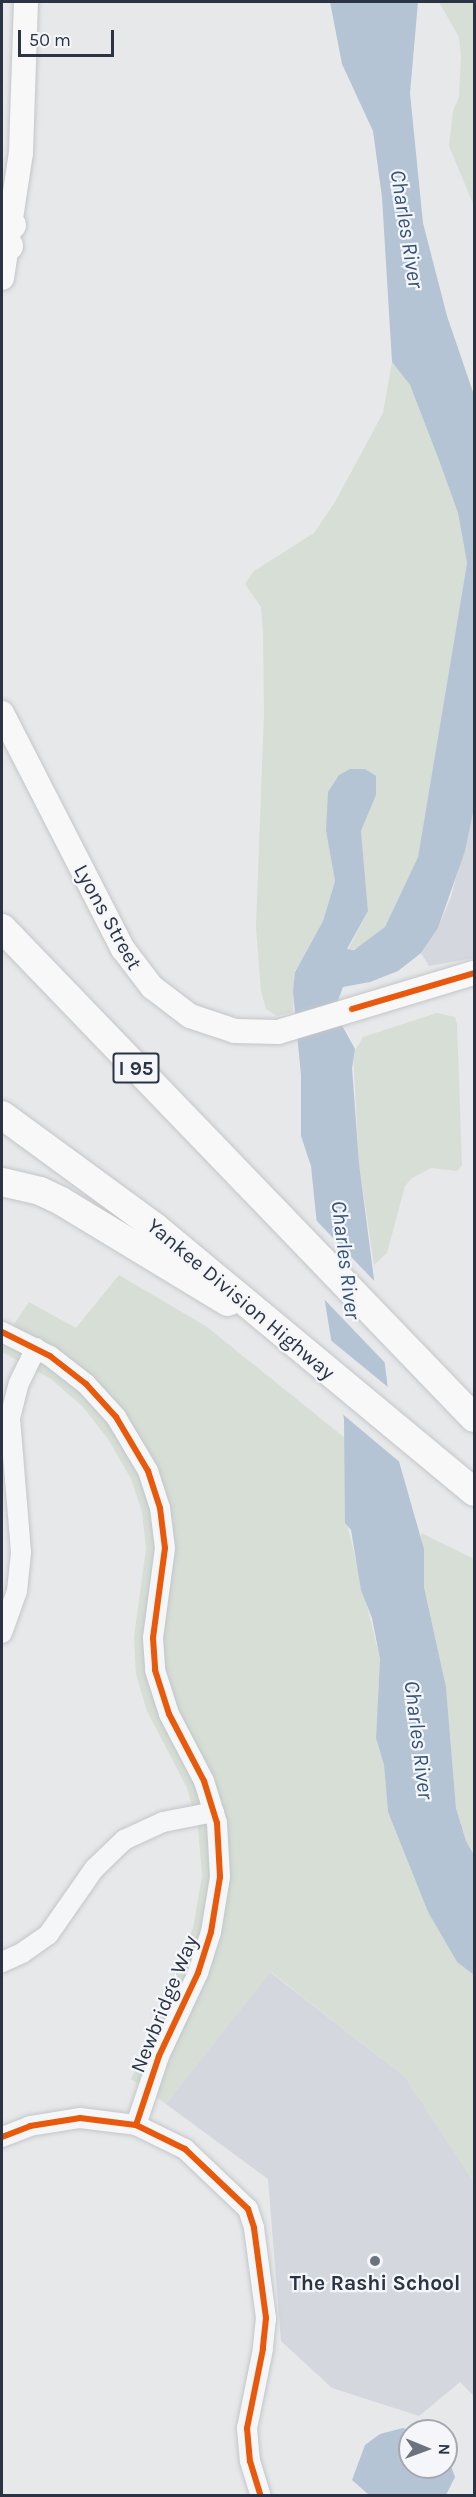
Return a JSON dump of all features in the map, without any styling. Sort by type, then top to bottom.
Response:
[{"type":"highway","name":"I 95","points":[[2,928],[474,1418]]},
{"type":"highway","name":"Yankee Division Highway","points":[[2,1115],[155,1227],[474,1492]]},
{"type":"highway","points":[[2,1182],[29,1188],[61,1201],[199,1288],[283,1333]]},
{"type":"highway","points":[[424,1366],[474,1399]]},
{"type":"main road","points":[[2,278],[6,235],[22,133],[26,2]]},
{"type":"main road","name":"Lyons Street","points":[[2,714],[116,938],[143,979],[170,1004],[208,1024],[244,1033],[285,1030],[474,974]]},
{"type":"street","name":"Newbridge Way","points":[[2,1332],[36,1348],[96,1394],[124,1429],[148,1470],[160,1508],[165,1548],[153,1638],[155,1671],[164,1704],[196,1760],[214,1812],[220,1863],[213,1925],[198,1972],[153,2071],[136,2125]]},
{"type":"street","points":[[2,1633],[17,1591],[21,1552],[10,1418],[19,1383],[36,1348]]},
{"type":"street","points":[[2,1962],[22,1953],[48,1935],[93,1869],[124,1840],[163,1822],[214,1812]]},
{"type":"street","points":[[2,2137],[30,2126],[68,2119],[103,2118],[136,2125],[193,2155],[251,2214],[266,2328],[249,2406],[247,2439],[261,2496]]},
{"type":"shaded area","points":[[439,2],[474,2],[474,206],[449,146],[453,111],[459,97],[461,57],[459,37]]},
{"type":"shaded area","points":[[392,362],[410,385],[440,463],[458,513],[467,563],[418,857],[385,927],[362,947],[348,950],[368,911],[361,831],[376,795],[376,776],[326,831],[335,881],[323,921],[295,971],[293,1012],[277,1016],[266,1009],[261,991],[256,927],[264,714],[263,631],[261,607],[245,584],[254,571],[314,533],[335,502],[383,413]]},
{"type":"shaded area","points":[[474,808],[474,958],[429,966],[421,953],[438,928],[451,897]]},
{"type":"shaded area","points":[[437,1013],[455,1017],[457,1024],[462,1166],[457,1171],[431,1168],[412,1178],[405,1186],[387,1253],[374,1265],[359,1163],[353,1054],[363,1037]]},
{"type":"shaded area","points":[[119,1275],[207,1327],[345,1438],[347,1524],[380,1659],[376,1738],[384,1765],[388,1812],[428,1912],[457,1962],[474,1975],[474,2182],[405,2077],[271,1972],[166,2104],[131,2079],[193,1928],[202,1876],[198,1827],[187,1788],[147,1711],[136,1674],[134,1637],[146,1549],[142,1512],[131,1479],[108,1439],[83,1407],[51,1379],[2,1352],[2,1342],[29,1302],[76,1328]]},
{"type":"shaded area","points":[[421,1533],[474,1559],[474,1855],[466,1841],[456,1808],[446,1687],[424,1587]]},
{"type":"shaded area","name":"The Rashi School","points":[[270,1972],[405,2077],[474,2182],[474,2396],[460,2382],[419,2416],[332,2388],[281,2341],[268,2179],[166,2104]]},
{"type":"water","name":"Charles River","points":[[330,2],[418,2],[410,93],[423,223],[447,316],[474,395],[474,808],[465,851],[438,928],[421,953],[398,971],[370,982],[343,987],[337,1003],[339,1020],[355,1049],[352,1068],[359,1163],[396,1451],[424,1549],[424,1587],[446,1687],[456,1808],[466,1841],[474,1855],[474,1975],[457,1962],[428,1912],[388,1812],[384,1765],[376,1738],[380,1659],[372,1618],[361,1590],[351,1530],[345,1523],[344,1419],[325,1302],[311,1166],[301,1136],[301,1075],[293,991],[295,972],[323,921],[335,881],[326,831],[328,792],[339,775],[350,769],[365,769],[376,776],[376,795],[361,831],[368,911],[347,949],[354,950],[385,927],[418,857],[467,563],[458,513],[440,463],[410,385],[392,362],[382,197],[373,131],[342,64]]},
{"type":"water","points":[[398,2429],[398,2479],[454,2479],[446,2495],[369,2495],[352,2480],[365,2445],[380,2434]]},
{"type":"pier","points":[[314,1218],[379,1286],[391,1369],[322,1297]]},
{"type":"pier","points":[[328,1338],[394,1392],[402,1464],[340,1412]]},
{"type":"cycle path","points":[[352,1009],[474,973]]},
{"type":"cycle path","points":[[2,1332],[50,1356],[86,1384],[116,1417],[148,1471],[160,1508],[165,1548],[153,1638],[155,1670],[169,1714],[204,1781],[217,1823],[220,1877],[211,1932],[198,1973],[159,2056],[136,2125]]},
{"type":"cycle path","points":[[2,2137],[30,2126],[80,2118],[136,2125],[185,2149],[248,2209],[254,2228],[266,2318],[263,2349],[247,2428],[250,2461],[261,2496]]},
{"type":"place","name":"The Rashi School","points":[[375,2261]]}]
